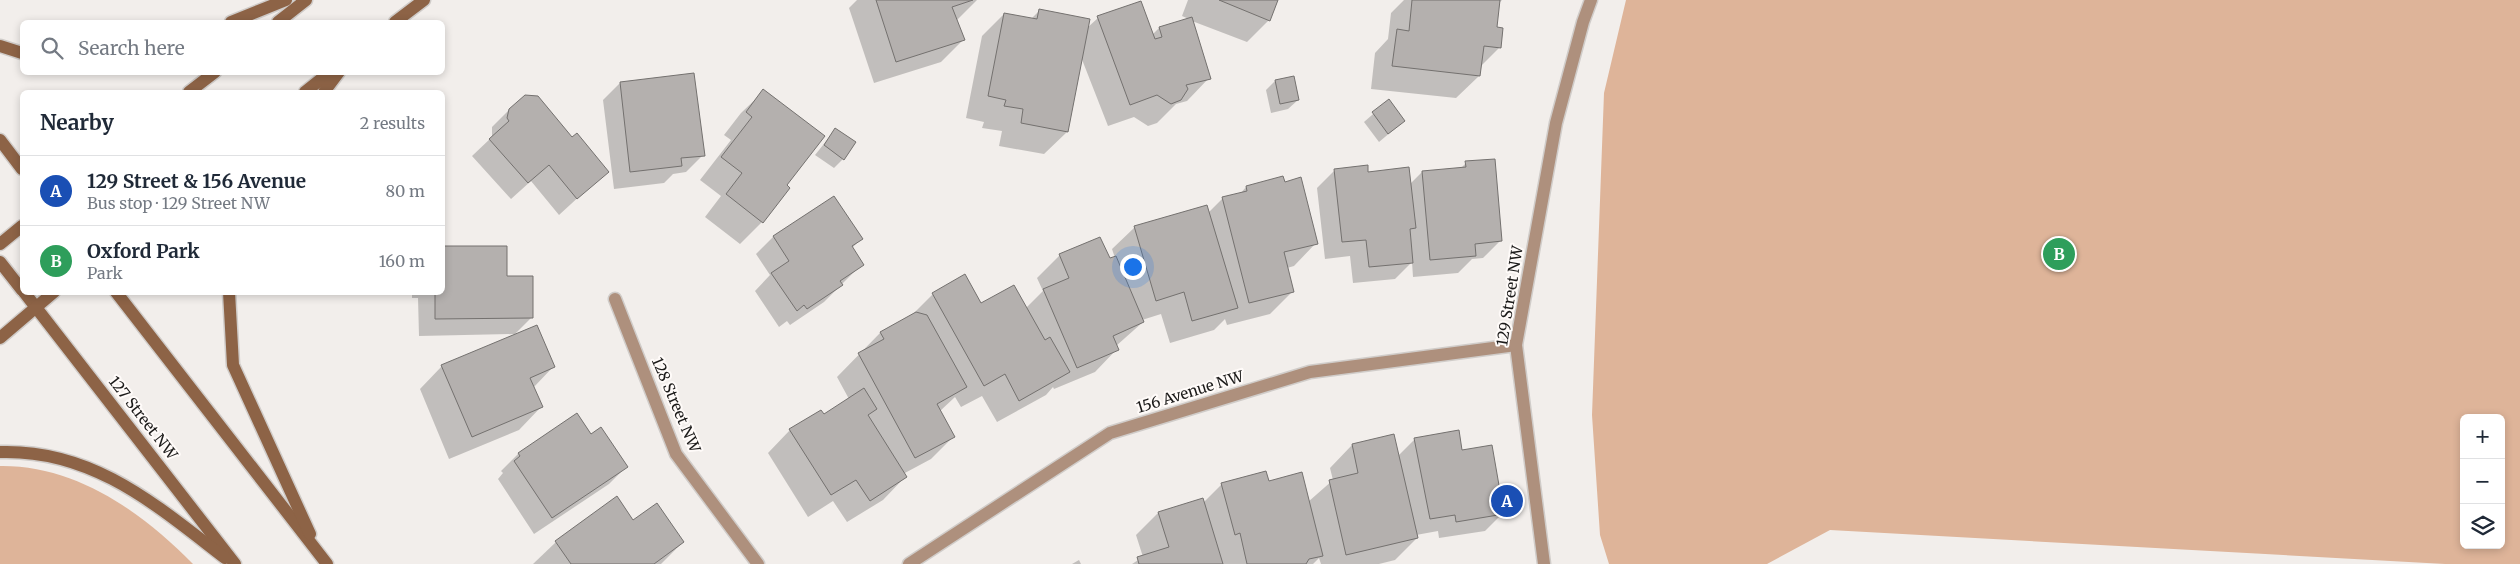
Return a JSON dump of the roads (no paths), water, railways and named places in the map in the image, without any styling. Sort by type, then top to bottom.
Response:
[{"type":"main road","points":[[236,20],[286,0]]},
{"type":"main road","points":[[281,20],[306,0]]},
{"type":"main road","points":[[398,20],[424,0]]},
{"type":"main road","points":[[0,46],[20,53]]},
{"type":"main road","points":[[192,90],[211,75]]},
{"type":"main road","points":[[308,90],[326,75]]},
{"type":"main road","points":[[326,90],[337,75]]},
{"type":"main road","points":[[0,140],[20,165]]},
{"type":"main road","points":[[0,244],[20,228]]},
{"type":"main road","name":"127 Street NW","points":[[0,262],[20,287]]},
{"type":"main road","name":"127 Street NW","points":[[26,295],[234,564]]},
{"type":"main road","points":[[0,338],[50,295]]},
{"type":"main road","points":[[118,295],[323,559]]},
{"type":"main road","points":[[229,295],[233,365],[323,559]]},
{"type":"main road","points":[[0,452],[17,452],[66,460],[106,474],[151,501],[234,564]]},
{"type":"street","name":"129 Street NW","points":[[1544,564],[1516,345],[1556,123],[1583,22],[1592,0]]},
{"type":"street","name":"128 Street NW","points":[[615,299],[676,454],[758,564]]},
{"type":"street","name":"156 Avenue NW","points":[[909,564],[1110,434],[1310,372],[1516,345]]},
{"type":"place","name":"Oxford Park","points":[[2059,254]]},
{"type":"place","name":"129 Street & 156 Avenue","points":[[1507,501]]}]
